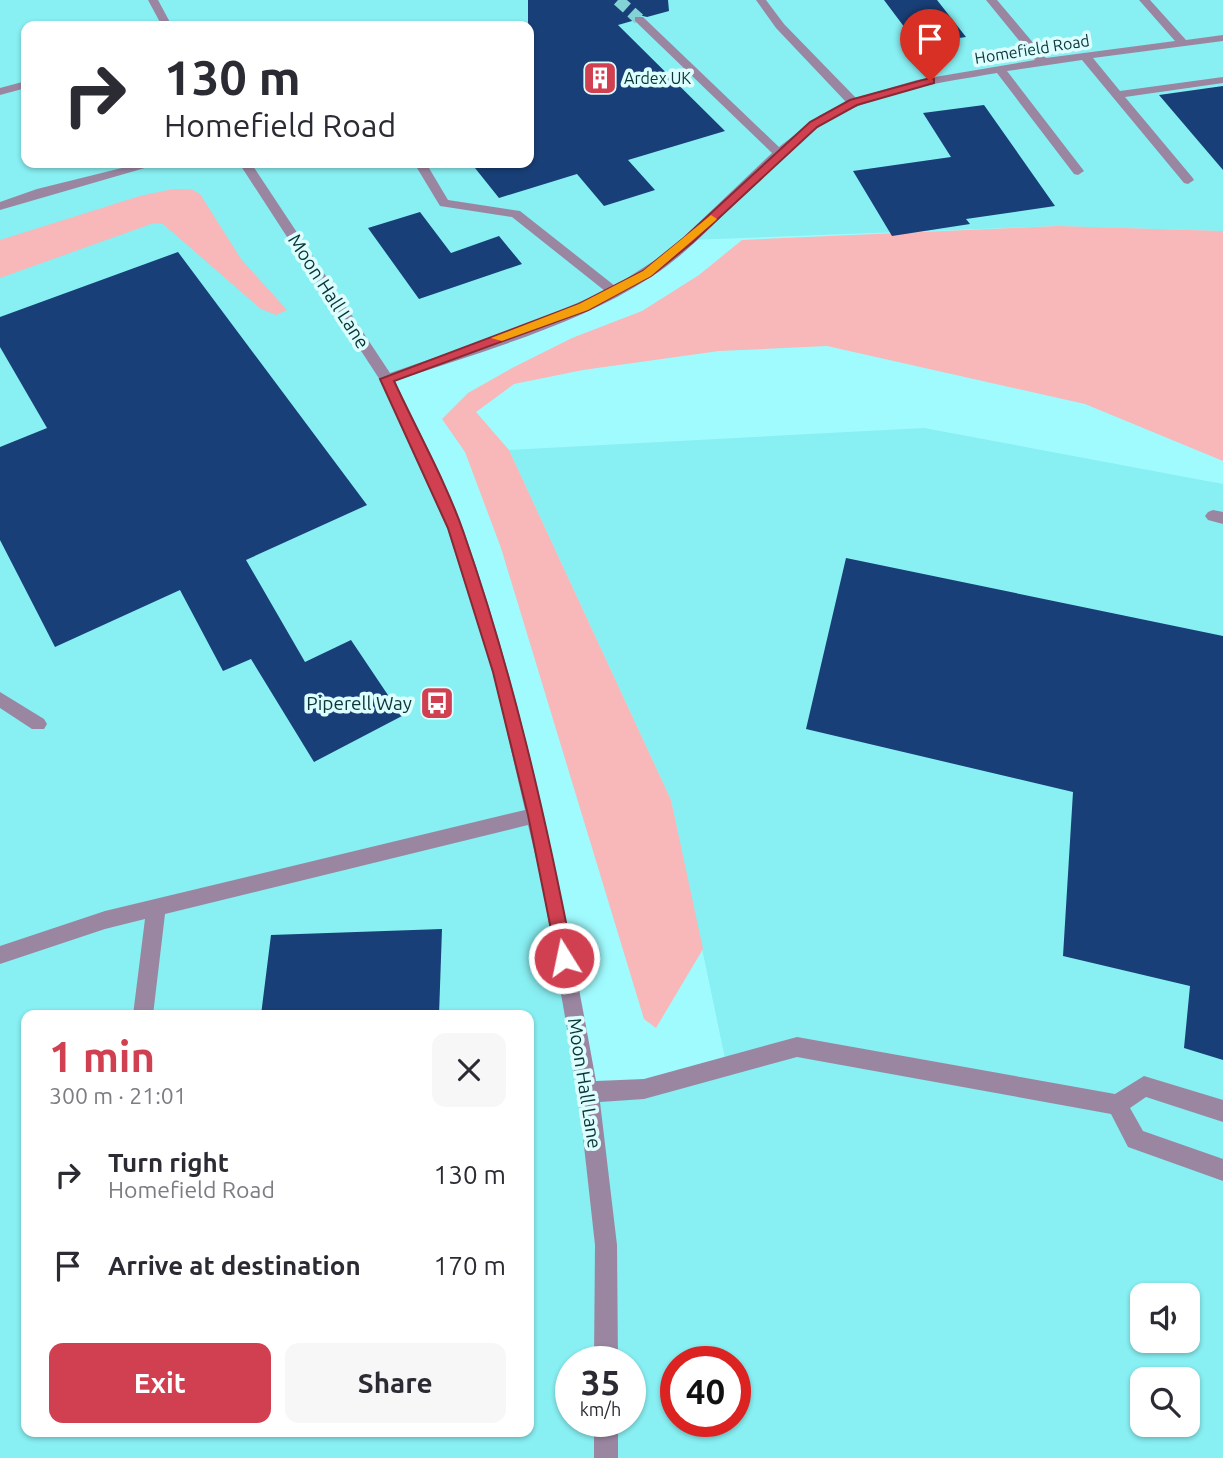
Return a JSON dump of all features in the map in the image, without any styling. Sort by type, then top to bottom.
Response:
[{"type":"street","points":[[153,0],[164,21]]},
{"type":"street","points":[[761,0],[780,26],[853,103]]},
{"type":"street","points":[[991,0],[1042,61]]},
{"type":"street","points":[[1144,0],[1182,43]]},
{"type":"street","points":[[639,19],[780,154]]},
{"type":"street","name":"Homefield Road","points":[[387,379],[583,307],[647,273],[689,240],[814,125],[853,103],[906,85],[1042,61],[1223,38]]},
{"type":"street","points":[[1085,56],[1188,180]]},
{"type":"street","points":[[1000,69],[1078,171]]},
{"type":"street","points":[[1117,95],[1223,80]]},
{"type":"street","points":[[0,92],[21,86]]},
{"type":"street","points":[[0,206],[138,168]]},
{"type":"street","name":"Moon Hall Lane","points":[[248,168],[387,379],[455,528],[501,672],[537,815],[588,1092],[606,1245],[606,1346]]},
{"type":"street","points":[[423,168],[444,203],[516,214],[613,291]]},
{"type":"street","points":[[0,699],[38,724]]},
{"type":"street","points":[[0,955],[105,920],[537,815]]},
{"type":"street","points":[[144,1010],[156,908]]},
{"type":"street","points":[[588,1092],[644,1089],[797,1047],[1117,1105],[1144,1086],[1223,1111]]},
{"type":"street","points":[[1117,1105],[1136,1139],[1223,1170]]},
{"type":"street","points":[[606,1437],[606,1458]]},
{"type":"shaded area","points":[[0,0],[1223,0],[1223,231],[1058,226],[689,240],[583,307],[387,379],[455,528],[501,672],[588,1091],[727,1068],[671,800],[509,450],[924,428],[1223,484],[1223,1458],[0,1458]]},
{"type":"shaded area","points":[[173,189],[191,189],[200,194],[241,259],[287,310],[276,315],[261,309],[163,224],[154,223],[0,278],[0,240],[140,196]]},
{"type":"shaded area","points":[[1058,226],[1223,231],[1223,461],[1085,404],[827,346],[719,351],[583,370],[514,384],[476,412],[509,450],[671,800],[703,949],[656,1028],[644,1019],[501,548],[465,452],[442,419],[468,393],[512,368],[572,338],[642,311],[699,275],[742,240]]},
{"type":"building","name":"Ardex UK","points":[[528,0],[668,0],[669,11],[647,17],[635,14],[632,21],[618,25],[725,131],[628,160],[655,190],[604,206],[577,174],[499,198],[475,168],[534,168],[534,21],[528,21]]},
{"type":"building","points":[[884,0],[937,0],[966,37],[917,44]]},
{"type":"building","points":[[1223,86],[1223,170],[1159,95]]},
{"type":"building","points":[[984,105],[1055,206],[966,219],[970,224],[892,236],[853,171],[951,157],[923,113]]},
{"type":"building","points":[[420,212],[451,253],[499,236],[522,264],[419,299],[368,228]]},
{"type":"building","points":[[178,252],[367,505],[246,560],[305,662],[351,640],[402,716],[314,762],[251,659],[223,671],[180,590],[55,647],[0,540],[0,447],[47,428],[0,347],[0,317]]},
{"type":"building","points":[[846,558],[1223,636],[1223,1060],[1184,1048],[1190,986],[1063,956],[1073,792],[806,729]]},
{"type":"building","points":[[442,929],[439,1010],[262,1010],[271,935]]},
{"type":"tunnel","points":[[618,0],[639,19]]},
{"type":"slow traffic","points":[[498,338],[583,307],[647,273],[711,219]]},
{"type":"place","name":"Ardex UK","points":[[600,78]]},
{"type":"place","name":"Piperell Way","points":[[437,703]]},
{"type":"route","points":[[564,958],[537,815],[501,672],[455,528],[387,379],[583,307],[647,273],[689,240],[814,125],[853,103],[906,85],[930,81]]}]
